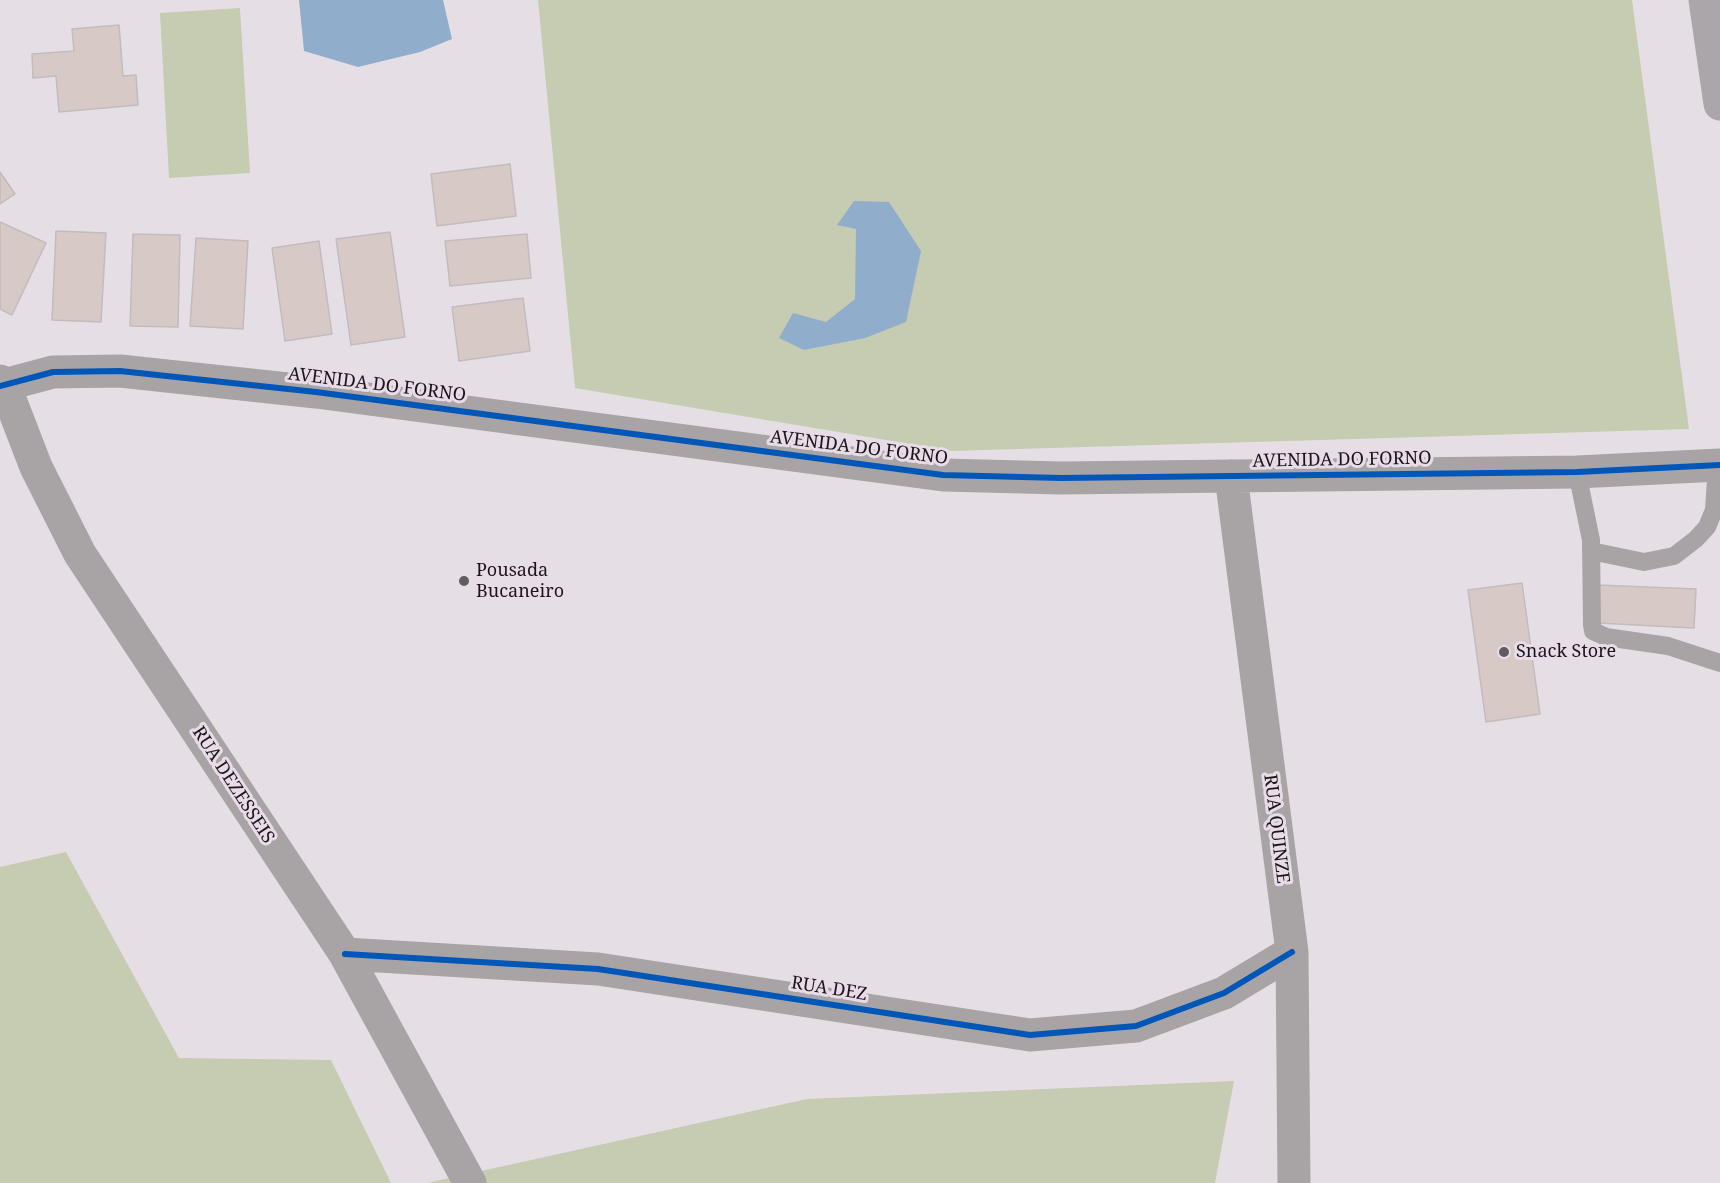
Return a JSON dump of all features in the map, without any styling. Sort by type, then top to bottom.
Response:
[{"type":"main road","points":[[1706,0],[1720,104]]},
{"type":"street","name":"AVENIDA DO FORNO","points":[[1,384],[53,372],[120,371],[328,393],[943,475],[1061,478],[1577,472],[1718,465]]},
{"type":"street","name":"RUA DEZESSEIS","points":[[1,384],[36,466],[80,554],[345,954],[470,1183]]},
{"type":"street","name":"RUA QUINZE","points":[[1231,476],[1292,952],[1294,1183]]},
{"type":"street","name":"RUA DEZ","points":[[345,954],[598,969],[1030,1035],[1136,1026],[1224,993],[1292,952]]},
{"type":"lane","points":[[1591,551],[1644,562],[1674,556],[1707,527],[1714,510],[1718,465]]},
{"type":"lane","points":[[1577,472],[1590,528],[1593,631],[1606,637],[1668,646],[1720,663]]},
{"type":"green space","points":[[538,0],[1632,0],[1689,429],[952,451],[575,388]]},
{"type":"green space","points":[[240,8],[250,173],[169,178],[160,13]]},
{"type":"green space","points":[[66,852],[179,1058],[331,1060],[391,1183],[0,1183],[0,867]]},
{"type":"green space","points":[[1234,1081],[1215,1183],[427,1183],[807,1099]]},
{"type":"water","points":[[299,0],[443,0],[452,39],[420,52],[358,67],[304,51]]},
{"type":"water","points":[[854,201],[889,202],[921,251],[906,322],[865,338],[804,350],[779,338],[793,313],[826,322],[855,299],[856,229],[837,225]]},
{"type":"building","points":[[119,25],[123,76],[136,75],[138,105],[59,112],[56,76],[33,78],[32,54],[74,51],[72,29]]},
{"type":"building","points":[[510,164],[516,216],[437,226],[431,174]]},
{"type":"building","points":[[0,172],[15,194],[0,204]]},
{"type":"building","points":[[0,222],[46,243],[12,315],[0,309]]},
{"type":"building","points":[[56,231],[106,233],[101,322],[52,320]]},
{"type":"building","points":[[390,232],[405,337],[351,345],[336,239]]},
{"type":"building","points":[[133,234],[180,235],[178,327],[130,326]]},
{"type":"building","points":[[527,234],[531,278],[450,286],[445,241]]},
{"type":"building","points":[[196,238],[248,241],[243,329],[190,326]]},
{"type":"building","points":[[319,241],[332,334],[285,341],[272,248]]},
{"type":"building","points":[[523,298],[530,351],[459,361],[452,307]]},
{"type":"building","name":"Snack Store","points":[[1522,583],[1540,714],[1486,722],[1468,590]]},
{"type":"building","points":[[1599,585],[1696,589],[1694,628],[1597,623]]},
{"type":"cycle path","points":[[0,386],[53,372],[120,371],[316,392],[943,475],[1061,478],[1577,472],[1720,465]]},
{"type":"cycle path","points":[[345,954],[598,969],[1030,1035],[1136,1026],[1224,993],[1292,952]]},
{"type":"place","name":"Pousada Bucaneiro","points":[[464,581]]},
{"type":"place","name":"Snack Store","points":[[1504,652]]}]
